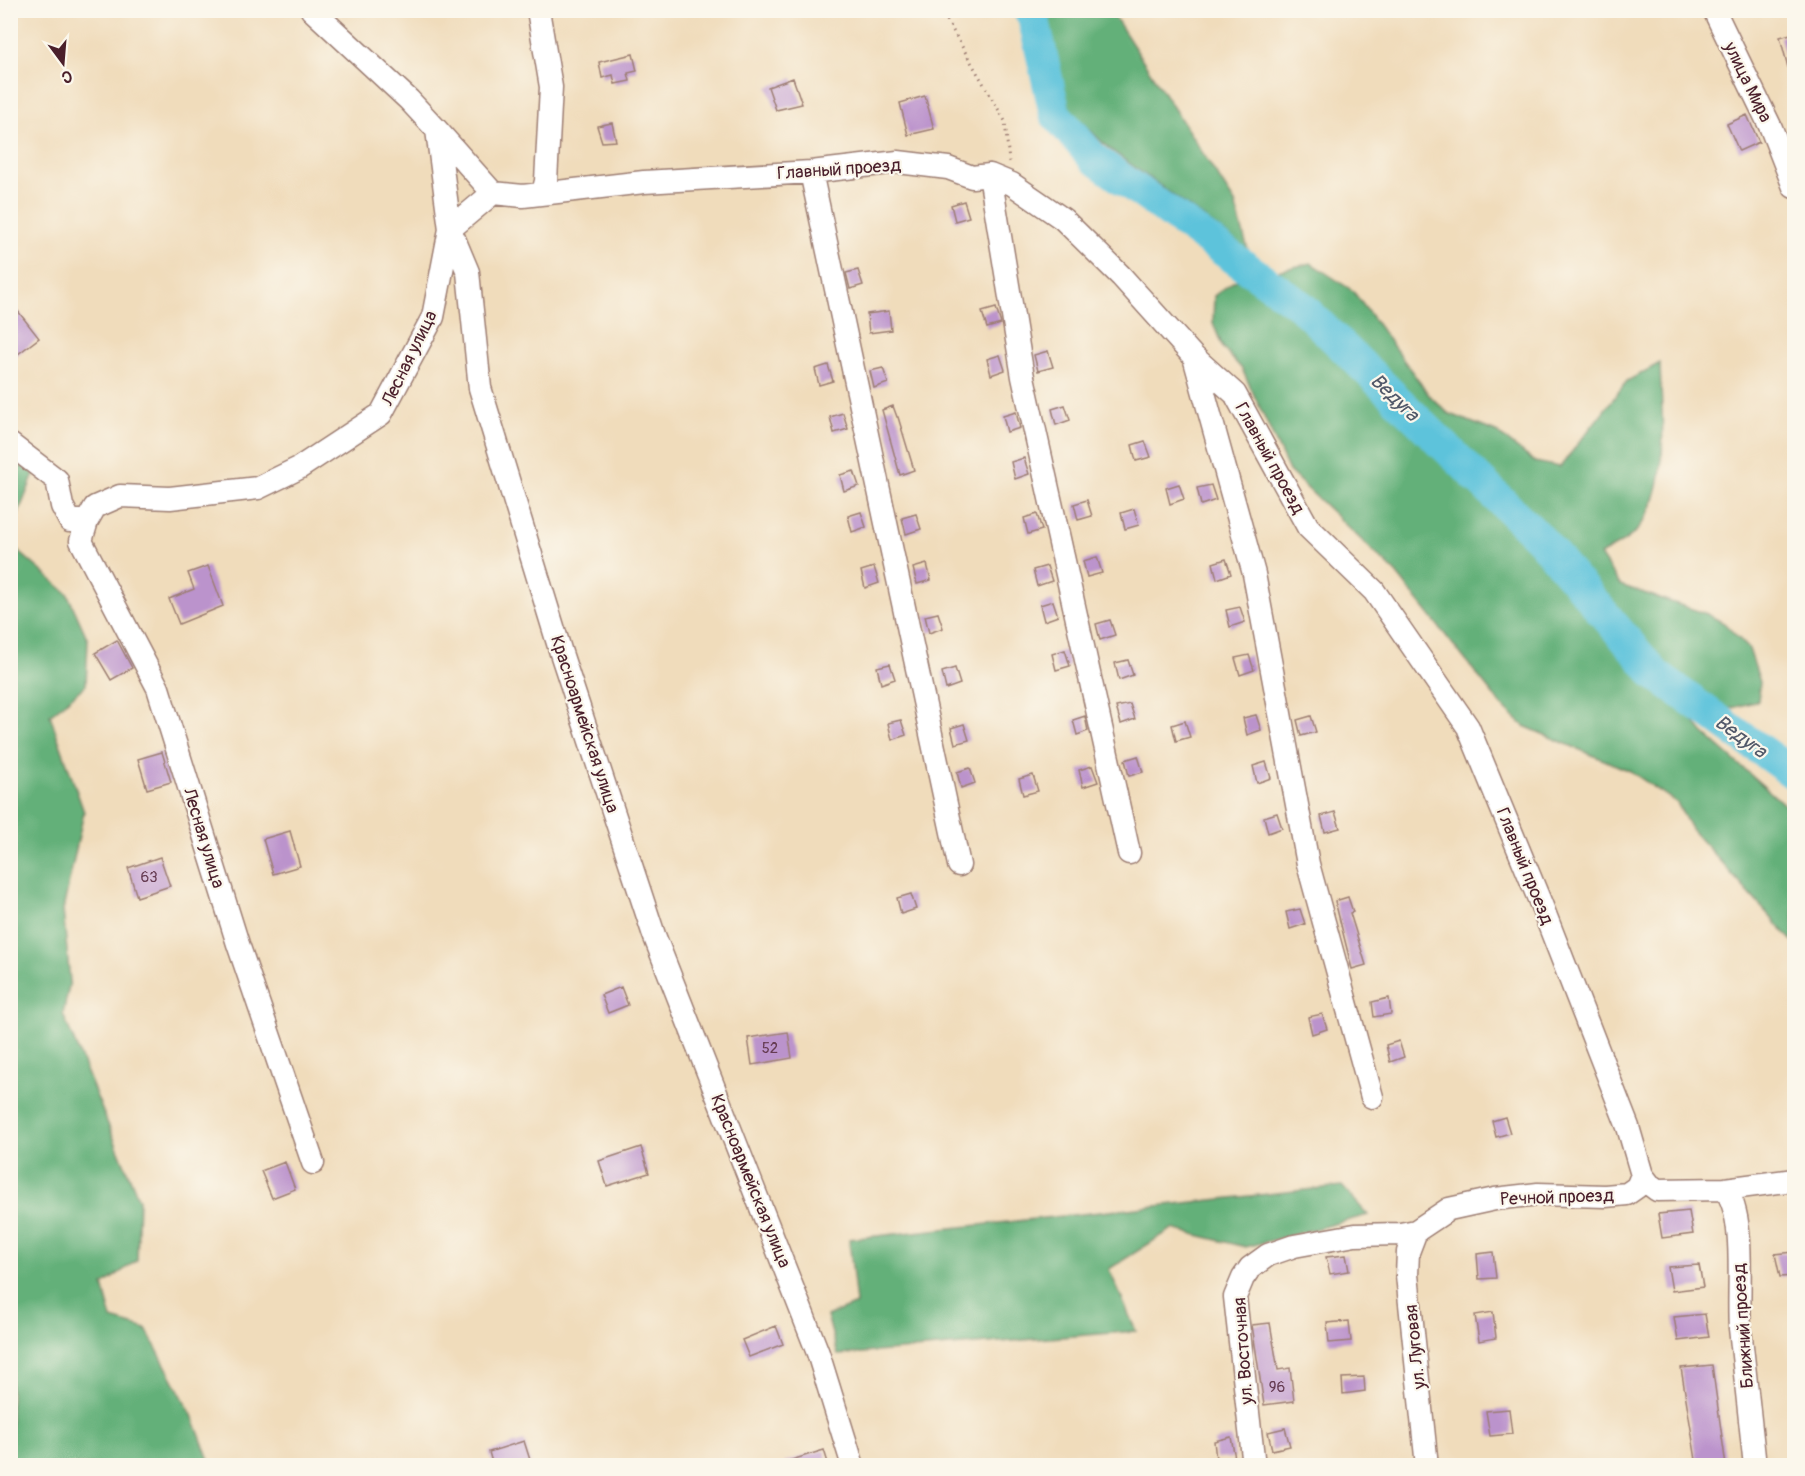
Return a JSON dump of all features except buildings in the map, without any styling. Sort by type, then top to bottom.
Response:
[{"type":"street","points":[[312,10],[409,100],[493,194],[450,229]]},
{"type":"street","points":[[538,10],[551,87],[548,151],[543,193]]},
{"type":"street","name":"улица Мира","points":[[1714,10],[1771,128],[1794,187]]},
{"type":"street","name":"Красноармейская улица","points":[[437,130],[450,229],[468,272],[480,388],[561,653],[654,935],[818,1353],[852,1466]]},
{"type":"street","name":"Главный проезд","points":[[493,194],[523,196],[644,182],[811,172],[898,162],[948,168],[972,177],[990,175],[1012,184],[1064,219],[1121,276],[1194,357],[1235,394],[1308,527],[1374,591],[1468,727],[1541,904],[1628,1127],[1642,1175]]},
{"type":"street","points":[[811,172],[959,865]]},
{"type":"street","points":[[990,175],[1023,377],[1129,853]]},
{"type":"street","name":"Лесная улица","points":[[313,1163],[238,944],[158,688],[81,541],[87,521],[95,507],[120,496],[170,498],[258,488],[299,468],[381,414],[433,317],[450,229]]},
{"type":"street","points":[[1194,357],[1254,574],[1308,864],[1372,1097]]},
{"type":"street","points":[[10,444],[57,480],[62,506],[70,521],[87,521]]},
{"type":"street","points":[[1642,1175],[1657,1190],[1725,1189],[1794,1180]]},
{"type":"street","name":"Речной проезд","points":[[1416,1231],[1449,1209],[1495,1198],[1538,1194],[1605,1196],[1627,1194],[1637,1187],[1642,1175]]},
{"type":"street","name":"Ближний проезд","points":[[1725,1189],[1733,1198],[1738,1221],[1740,1326],[1755,1466]]},
{"type":"street","name":"ул. Восточная","points":[[1254,1466],[1235,1297],[1243,1278],[1250,1268],[1268,1255],[1303,1244],[1355,1235],[1400,1234],[1416,1231]]},
{"type":"street","name":"ул. Луговая","points":[[1416,1231],[1408,1252],[1407,1275],[1426,1466]]},
{"type":"path","points":[[940,10],[1005,121],[1012,184]]},
{"type":"green space","points":[[1038,11],[1111,11],[1235,203],[1248,250],[1107,147],[1070,110],[1045,22]]},
{"type":"green space","points":[[1311,263],[1353,291],[1429,395],[1448,413],[1496,432],[1535,462],[1560,467],[1627,381],[1660,363],[1663,449],[1656,492],[1649,512],[1635,533],[1600,555],[1620,585],[1707,614],[1724,623],[1749,649],[1760,682],[1758,701],[1692,719],[1703,733],[1794,813],[1794,943],[1691,829],[1677,803],[1630,771],[1524,726],[1502,706],[1396,573],[1289,471],[1242,369],[1223,348],[1213,323],[1214,296],[1234,281]]},
{"type":"green space","points":[[11,457],[34,474],[11,532]]},
{"type":"green space","points":[[10,544],[67,593],[88,640],[86,685],[50,715],[84,812],[63,910],[70,981],[63,1014],[139,1200],[137,1260],[103,1285],[112,1319],[146,1329],[192,1415],[211,1465],[11,1465]]},
{"type":"green space","points":[[1342,1186],[1368,1215],[1246,1247],[1172,1229],[1109,1269],[1136,1331],[838,1355],[827,1316],[856,1304],[849,1239]]},
{"type":"waterway","name":"Ведуга","points":[[1029,10],[1033,16],[1055,114],[1094,159],[1301,306],[1541,540],[1656,675],[1794,774]]}]
